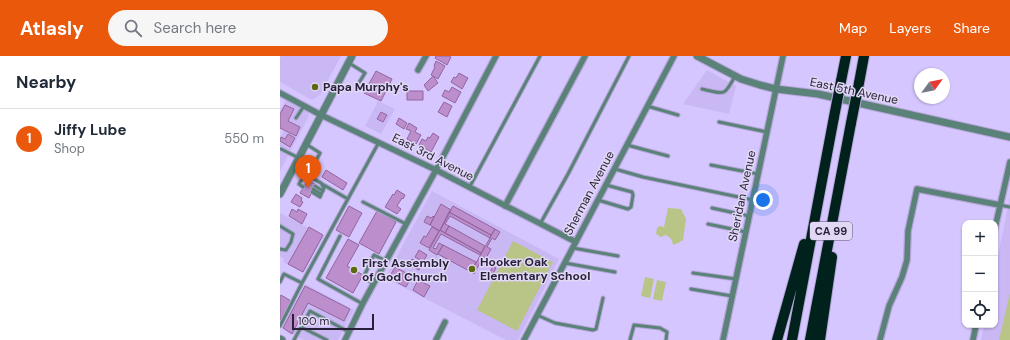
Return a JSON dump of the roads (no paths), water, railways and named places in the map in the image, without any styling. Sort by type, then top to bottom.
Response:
[{"type":"highway","name":"CA 99","points":[[792,340],[846,56]]},
{"type":"highway","name":"CA 99","points":[[810,340],[864,56]]},
{"type":"highway","points":[[777,340],[807,235],[818,206]]},
{"type":"highway","points":[[820,340],[836,226],[834,213]]},
{"type":"street","points":[[418,70],[426,56]]},
{"type":"street","points":[[345,340],[496,56]]},
{"type":"street","points":[[505,206],[585,56]]},
{"type":"street","name":"Sherman Avenue","points":[[524,340],[674,56]]},
{"type":"street","name":"East 5th Avenue","points":[[697,56],[748,82],[776,89],[818,94],[1010,137]]},
{"type":"street","name":"Sheridan Avenue","points":[[723,340],[783,56]]},
{"type":"street","points":[[280,193],[350,59]]},
{"type":"street","name":"East 3rd Avenue","points":[[280,93],[321,115],[436,170],[576,242]]},
{"type":"street","points":[[997,220],[1010,162]]},
{"type":"street","points":[[880,340],[889,306],[902,278],[907,260],[908,231],[916,189],[1000,205]]},
{"type":"street","points":[[436,340],[445,322]]},
{"type":"street","points":[[973,340],[975,328]]},
{"type":"lane","points":[[469,188],[540,56]]},
{"type":"lane","points":[[540,224],[568,174],[629,56]]},
{"type":"lane","points":[[350,59],[365,73],[357,86]]},
{"type":"lane","points":[[702,89],[721,94],[726,91],[735,76]]},
{"type":"lane","points":[[296,118],[304,106]]},
{"type":"lane","points":[[647,106],[678,115]]},
{"type":"lane","points":[[719,122],[767,132]]},
{"type":"lane","points":[[280,326],[379,142]]},
{"type":"lane","points":[[296,163],[311,170],[320,153],[306,144]]},
{"type":"lane","points":[[627,146],[668,156]]},
{"type":"lane","points":[[281,149],[305,174],[348,199]]},
{"type":"lane","points":[[711,164],[758,174]]},
{"type":"lane","points":[[614,169],[643,177],[753,200]]},
{"type":"lane","points":[[301,180],[305,184],[300,185],[301,180],[305,174]]},
{"type":"lane","points":[[321,183],[324,188],[321,194]]},
{"type":"lane","points":[[598,200],[628,208],[631,206],[633,195],[632,192],[606,185]]},
{"type":"lane","points":[[321,194],[314,189],[321,194]]},
{"type":"lane","points":[[363,202],[406,224]]},
{"type":"lane","points":[[1000,205],[1010,207]]},
{"type":"lane","points":[[712,208],[750,216]]},
{"type":"lane","points":[[708,224],[746,232]]},
{"type":"lane","points":[[280,226],[293,234],[291,242],[286,250],[280,249]]},
{"type":"lane","points":[[340,236],[318,279],[363,304]]},
{"type":"lane","points":[[573,248],[618,256]]},
{"type":"lane","points":[[374,284],[364,276],[374,255],[386,261]]},
{"type":"lane","points":[[565,263],[615,272]]},
{"type":"lane","points":[[280,272],[302,283]]},
{"type":"lane","points":[[693,273],[736,279]]},
{"type":"lane","points":[[280,282],[284,274]]},
{"type":"lane","points":[[692,289],[732,296]]},
{"type":"lane","points":[[537,315],[555,323],[593,330],[596,329],[603,298]]},
{"type":"lane","points":[[294,340],[310,312],[349,332]]},
{"type":"lane","points":[[630,340],[634,325],[660,328],[667,332],[666,340]]},
{"type":"lane","points":[[301,327],[327,340]]},
{"type":"place","name":"Papa Murphy's","points":[[315,87]]},
{"type":"place","name":"Jiffy Lube","points":[[308,188]]},
{"type":"place","name":"Hooker Oak Elementary School","points":[[472,269]]},
{"type":"place","name":"First Assembly of God Church","points":[[354,270]]}]
